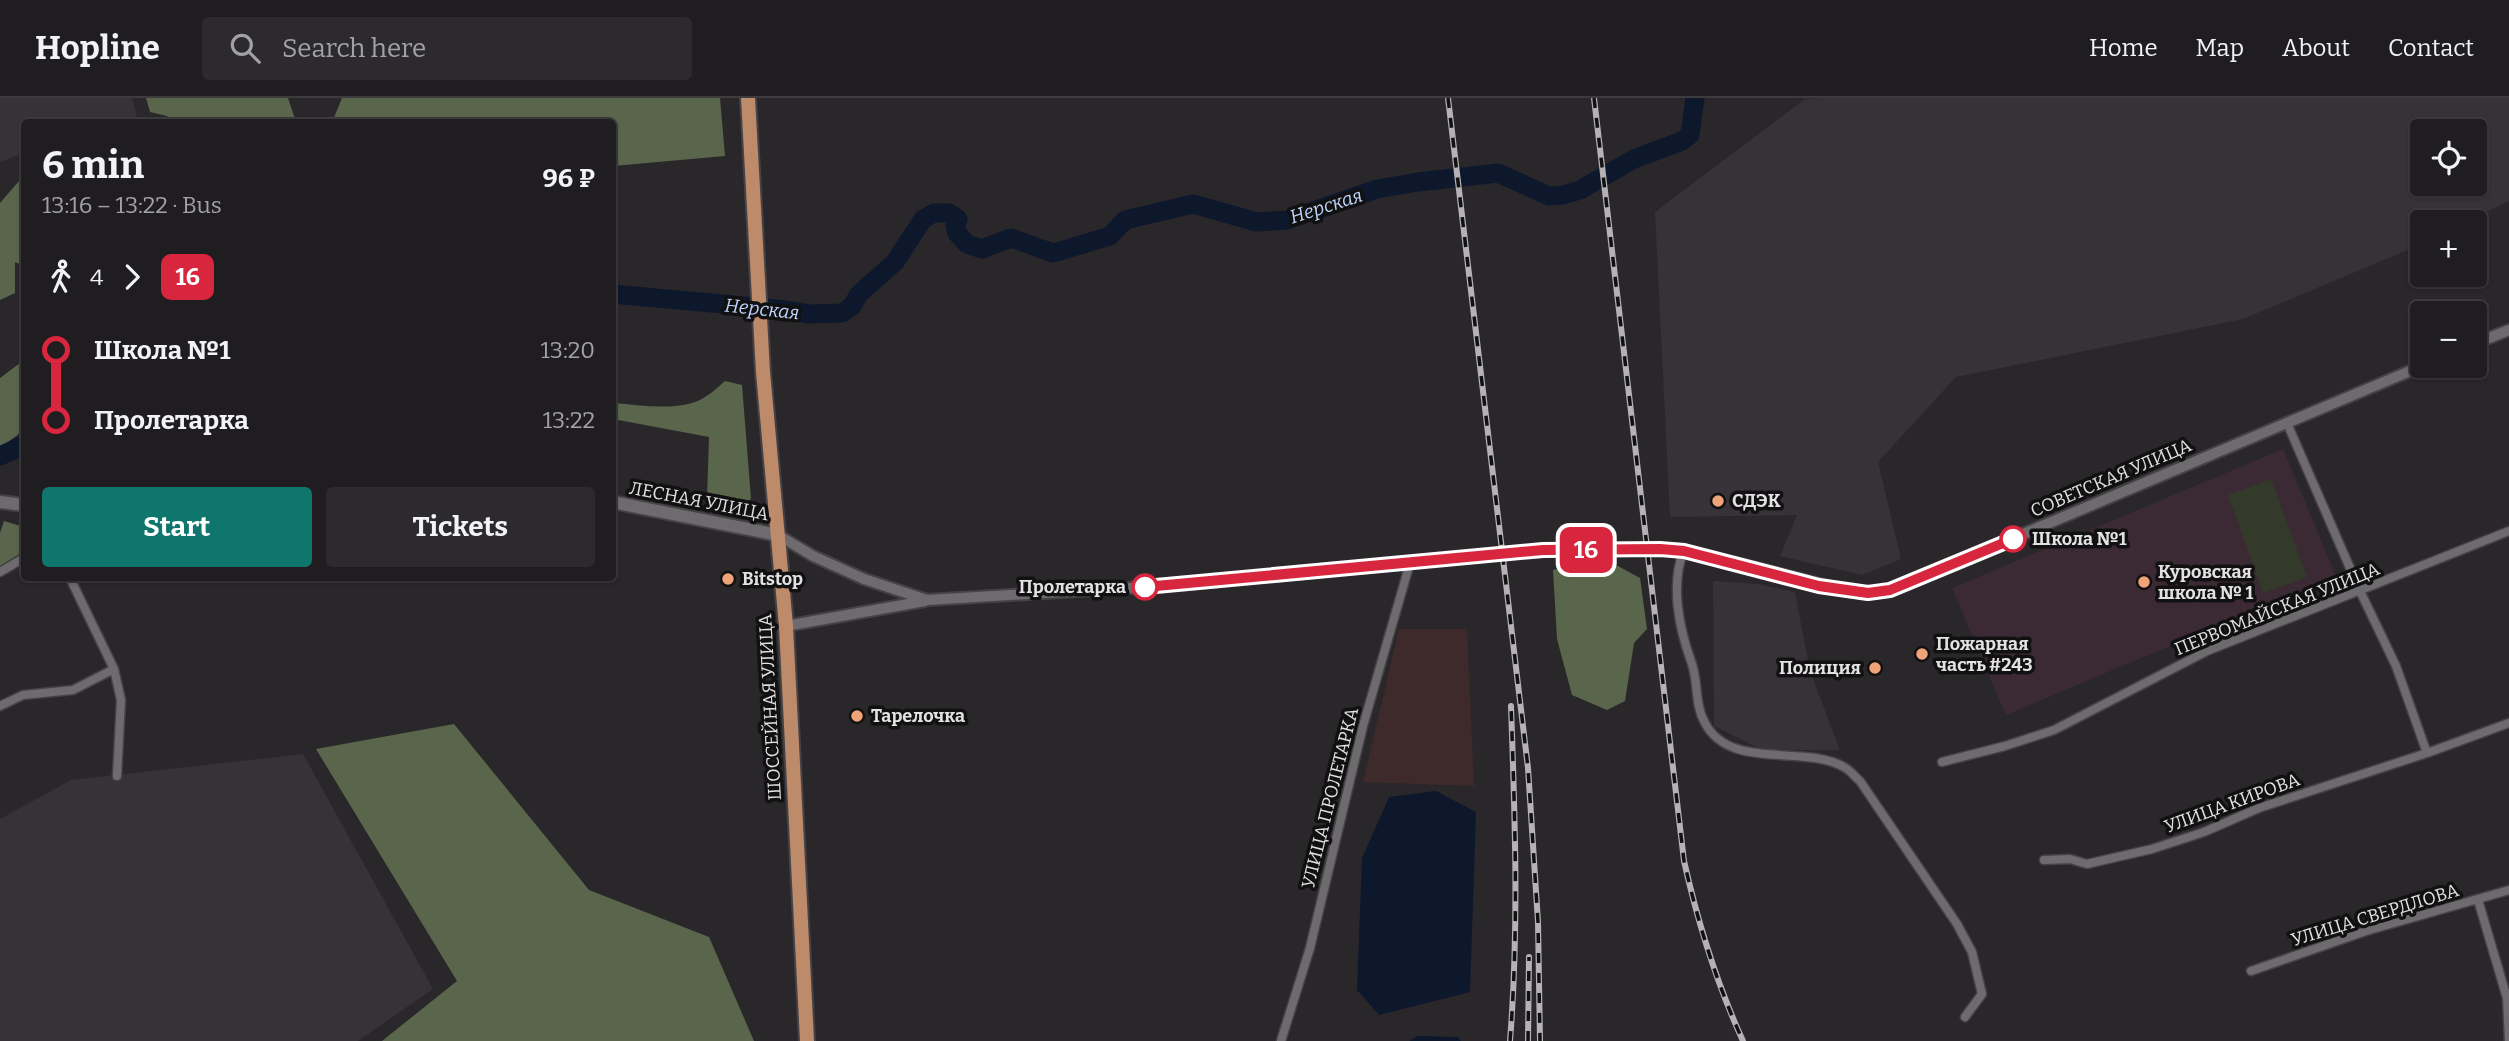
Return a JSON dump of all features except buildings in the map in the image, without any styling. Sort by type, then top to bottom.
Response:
[{"type":"highway","name":"ШОССЕЙНАЯ УЛИЦА","points":[[748,98],[763,372],[786,625],[807,1041]]},
{"type":"main road","points":[[1,502],[21,505]]},
{"type":"main road","name":"ЛЕСНАЯ УЛИЦА","points":[[616,503],[778,535]]},
{"type":"street","points":[[2487,339],[2509,330]]},
{"type":"street","name":"СОВЕТСКАЯ УЛИЦА","points":[[778,535],[813,556],[864,579],[927,600],[1179,585],[1543,550],[1684,551],[1819,586],[1868,593],[1890,590],[2410,371]]},
{"type":"street","points":[[2287,422],[2360,591],[2396,666],[2427,754]]},
{"type":"street","name":"ПЕРВОМАЙСКАЯ УЛИЦА","points":[[1942,762],[2054,730],[2207,651],[2509,531]]},
{"type":"street","points":[[1684,551],[1677,582],[1683,638],[1697,678],[1697,702],[1706,726],[1715,736],[1736,749],[1824,760],[1844,767],[1860,781],[1957,924],[1972,952],[1982,994],[1965,1017]]},
{"type":"street","points":[[0,572],[21,560]]},
{"type":"street","name":"УЛИЦА ПРОЛЕТАРКА","points":[[1281,1041],[1310,948],[1363,726],[1410,562]]},
{"type":"street","points":[[72,581],[103,641],[114,669],[121,700],[117,776]]},
{"type":"street","points":[[786,625],[927,600]]},
{"type":"street","points":[[0,706],[15,696],[72,690],[114,669]]},
{"type":"street","name":"УЛИЦА КИРОВА","points":[[2044,860],[2070,859],[2087,864],[2152,849],[2204,832],[2259,808],[2427,754],[2509,723]]},
{"type":"street","name":"УЛИЦА СВЕРДЛОВА","points":[[2251,971],[2366,931],[2509,890]]},
{"type":"street","points":[[2478,900],[2507,998],[2509,1041]]},
{"type":"shaded area","points":[[0,98],[132,98],[137,116],[127,119],[21,119],[21,154],[0,162]]},
{"type":"shaded area","points":[[2509,98],[2509,201],[2487,212],[2410,210],[2410,249],[2243,319],[1956,377],[1878,462],[1901,559],[1862,575],[1780,556],[1797,515],[1670,517],[1655,212],[1805,99]]},
{"type":"shaded area","name":"Куровская школа № 1","points":[[2283,449],[2336,576],[2006,715],[1952,588]]},
{"type":"shaded area","points":[[1713,581],[1758,584],[1795,592],[1810,671],[1840,750],[1763,750],[1714,726]]},
{"type":"shaded area","points":[[1399,629],[1467,629],[1474,786],[1363,782]]},
{"type":"shaded area","points":[[303,754],[433,989],[358,1041],[0,1041],[0,819],[71,780]]},
{"type":"green space","points":[[146,98],[288,98],[295,119],[171,119],[150,112]]},
{"type":"green space","points":[[342,98],[720,98],[725,156],[616,166],[616,119],[333,119]]},
{"type":"green space","points":[[21,180],[21,265],[15,262],[15,293],[0,300],[0,203]]},
{"type":"green space","points":[[21,362],[21,432],[0,448],[0,378]]},
{"type":"green space","points":[[725,381],[742,385],[751,499],[741,506],[713,504],[707,498],[709,437],[616,420],[616,403],[673,406],[692,403],[710,394]]},
{"type":"green space","points":[[2271,479],[2307,577],[2263,593],[2228,495]]},
{"type":"green space","points":[[4,521],[21,526],[21,553],[0,566],[0,533]]},
{"type":"green space","points":[[1573,565],[1618,566],[1640,578],[1647,629],[1634,643],[1625,701],[1607,710],[1572,695],[1557,639],[1553,570]]},
{"type":"green space","points":[[454,724],[589,890],[709,937],[754,1041],[382,1041],[457,981],[316,749]]},
{"type":"water","points":[[1436,791],[1476,812],[1470,992],[1379,1015],[1357,990],[1362,858],[1389,797]]},
{"type":"water","points":[[1417,1036],[1458,1037],[1461,1041],[1409,1041]]},
{"type":"waterway","name":"Нерская","points":[[616,294],[810,314],[842,313],[895,262],[923,219],[934,213],[949,213],[958,219],[955,226],[957,233],[967,244],[982,249],[1011,238],[1053,253],[1110,236],[1125,220],[1193,204],[1257,222],[1287,220],[1377,189],[1498,173],[1549,196],[1563,195],[1580,190],[1634,159],[1682,141],[1690,135],[1695,98]]},
{"type":"waterway","name":"Нерская","points":[[0,456],[21,446]]},
{"type":"railway","points":[[1448,98],[1528,768],[1538,922],[1540,1041]]},
{"type":"railway","points":[[1594,98],[1684,861],[1709,952],[1743,1041]]},
{"type":"railway","points":[[1510,1041],[1515,915],[1511,706]]},
{"type":"railway","points":[[1528,1041],[1529,957]]},
{"type":"bus line","name":"16","points":[[1145,587],[1543,550],[1660,549],[1684,551],[1819,586],[1868,593],[1890,590],[2013,539]]},
{"type":"place","name":"СДЭК","points":[[1718,501]]},
{"type":"place","name":"Школа №1","points":[[2013,539]]},
{"type":"place","name":"Bitstop","points":[[728,579]]},
{"type":"place","name":"Куровская школа № 1","points":[[2144,582]]},
{"type":"place","name":"Пролетарка","points":[[1145,587]]},
{"type":"place","name":"Пожарная часть #243","points":[[1922,654]]},
{"type":"place","name":"Полиция","points":[[1875,668]]},
{"type":"place","name":"Тарелочка","points":[[857,716]]}]
